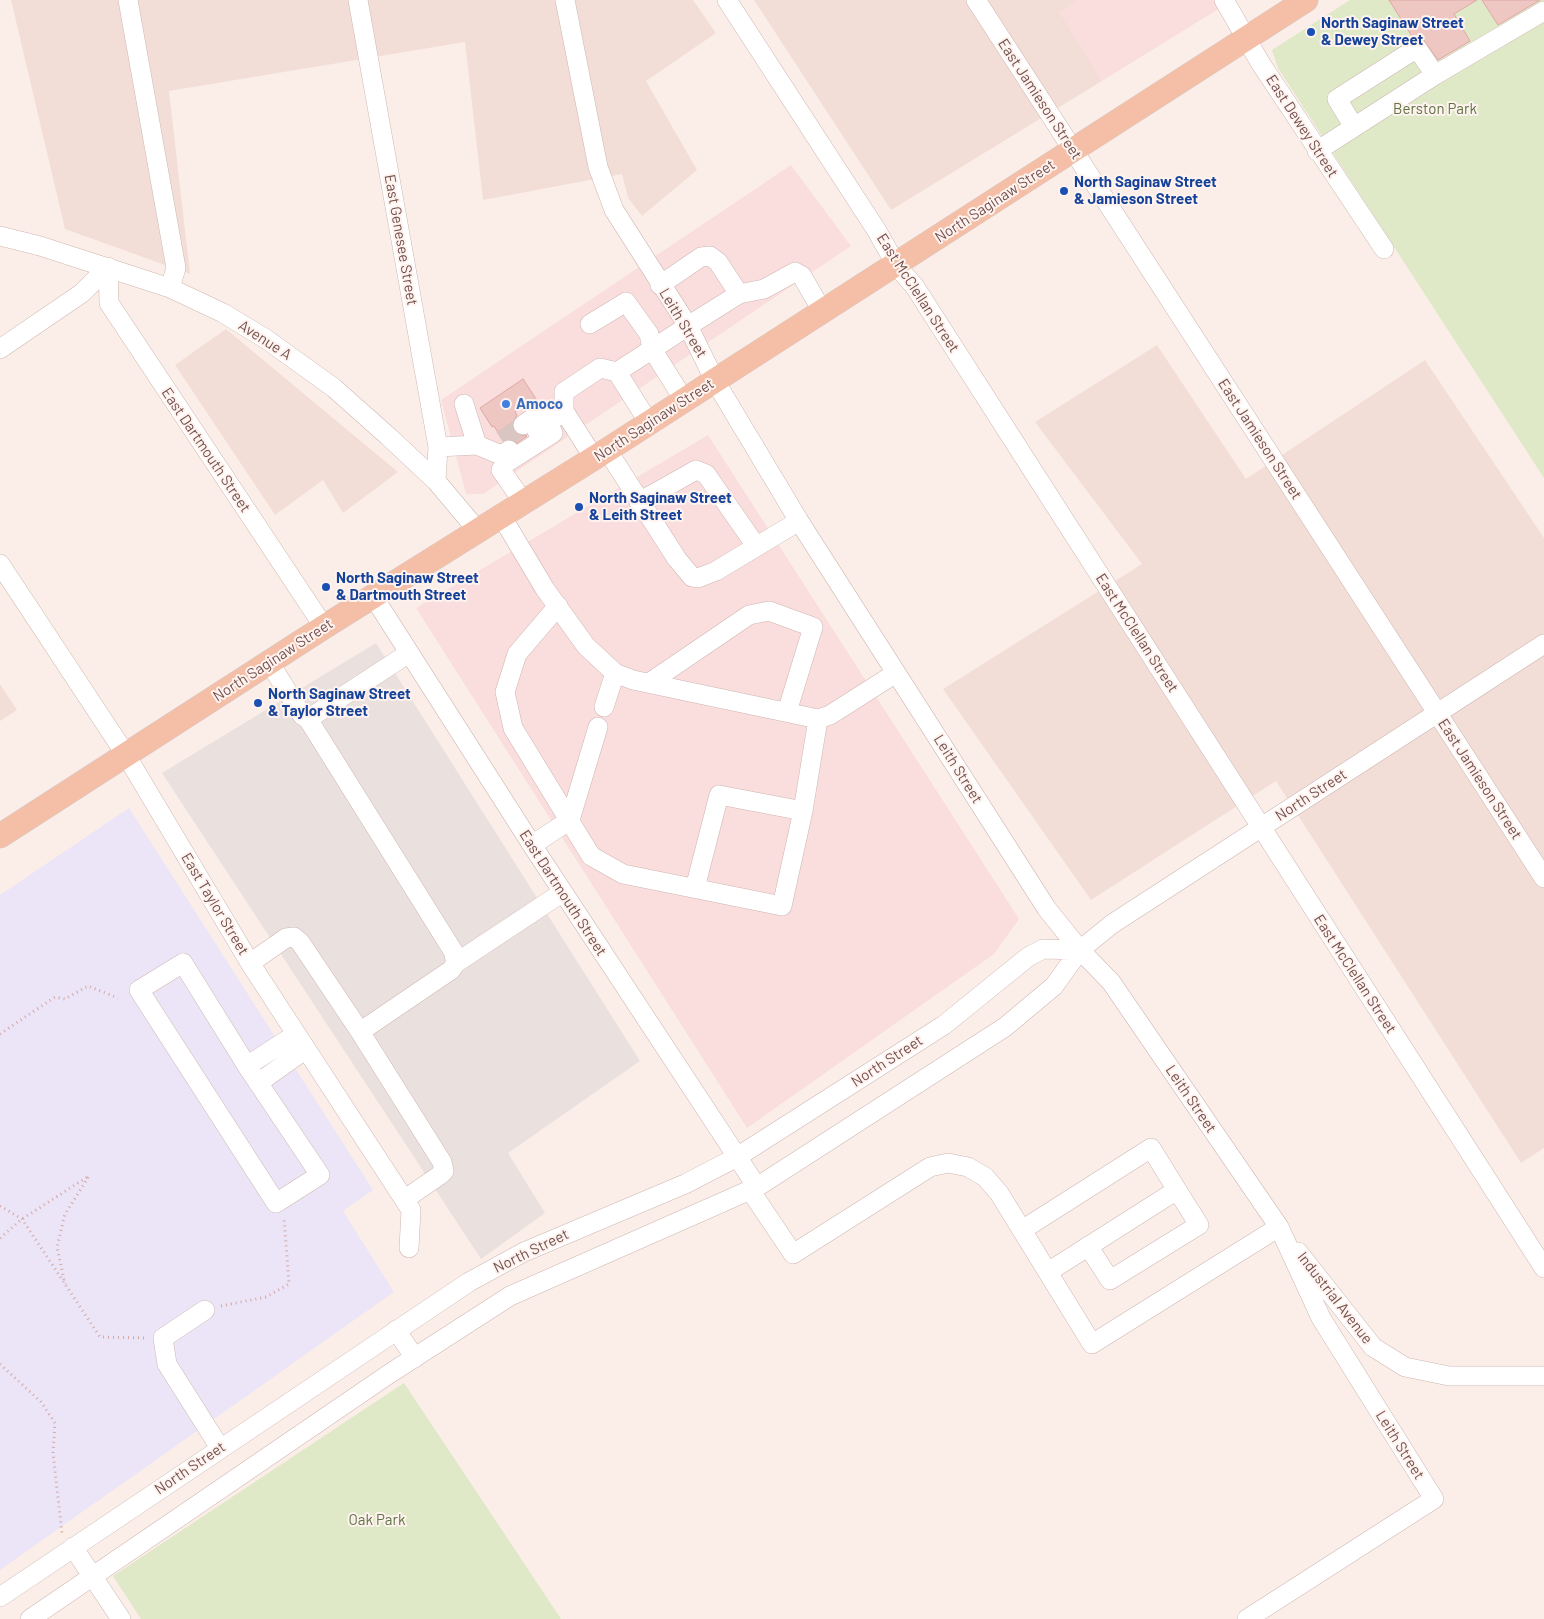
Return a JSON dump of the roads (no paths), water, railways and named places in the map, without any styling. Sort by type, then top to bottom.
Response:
[{"type":"main road","name":"North Saginaw Street","points":[[0,836],[324,627],[650,423],[1306,0]]},
{"type":"street","points":[[128,0],[176,268],[170,288]]},
{"type":"street","name":"East Genesee Street","points":[[358,0],[438,446],[436,481]]},
{"type":"street","name":"Leith Street","points":[[566,0],[598,167],[614,210],[660,285],[688,326],[715,381],[799,521],[1047,909],[1080,950],[1111,982],[1279,1227],[1320,1318],[1434,1499],[1247,1619]]},
{"type":"street","name":"East McClellan Street","points":[[727,0],[877,231],[896,265],[915,287],[1544,1268]]},
{"type":"street","name":"East Jamieson Street","points":[[976,0],[1544,878]]},
{"type":"street","name":"East Dewey Street","points":[[1224,0],[1246,40],[1317,151],[1384,249]]},
{"type":"street","points":[[1317,151],[1435,75],[1544,11]]},
{"type":"street","points":[[1354,127],[1337,100],[1345,94],[1417,48],[1435,75]]},
{"type":"street","name":"Avenue A","points":[[0,236],[108,267],[170,288],[266,339],[319,377],[389,437],[436,481],[478,531]]},
{"type":"street","points":[[660,285],[701,258],[710,256],[718,262],[738,294]]},
{"type":"street","points":[[0,348],[82,293],[108,267]]},
{"type":"street","name":"East Dartmouth Street","points":[[108,267],[109,303],[324,627]]},
{"type":"street","points":[[617,372],[738,294],[764,289],[795,272],[802,276],[822,312]]},
{"type":"street","points":[[590,324],[626,302],[649,334],[652,349],[684,400]]},
{"type":"street","points":[[650,423],[617,372],[600,368],[564,392],[564,411],[639,502],[677,559],[692,577],[698,578],[716,571],[799,521]]},
{"type":"street","points":[[464,404],[477,445]]},
{"type":"street","points":[[547,424],[564,411]]},
{"type":"street","points":[[438,446],[477,445],[504,452],[553,433],[540,413],[527,430]]},
{"type":"street","points":[[504,452],[501,470],[524,503]]},
{"type":"street","points":[[639,502],[696,470],[706,474],[756,546]]},
{"type":"street","points":[[502,517],[545,589],[586,646],[616,673],[650,683],[818,719],[830,715],[896,673]]},
{"type":"street","name":"East Taylor Street","points":[[0,564],[126,755],[250,963],[405,1199],[411,1210],[409,1248]]},
{"type":"street","name":"East Dartmouth Street","points":[[373,596],[532,845],[737,1157],[793,1254],[930,1167],[948,1163],[968,1167],[985,1177],[999,1193],[1022,1230]]},
{"type":"street","points":[[558,606],[517,654],[504,692],[513,728],[591,856],[623,874],[782,906],[803,811],[818,719]]},
{"type":"street","points":[[650,683],[748,615],[770,611],[813,627],[787,712]]},
{"type":"street","name":"North Street","points":[[30,1619],[415,1358],[510,1296],[754,1188],[1005,1027],[1054,986],[1080,950],[1112,924],[1544,644]]},
{"type":"street","points":[[308,719],[409,653]]},
{"type":"street","points":[[269,662],[302,715],[308,719],[453,951],[456,963]]},
{"type":"street","points":[[604,707],[616,673]]},
{"type":"street","points":[[532,845],[570,820],[598,727]]},
{"type":"street","points":[[695,888],[718,795],[803,811]]},
{"type":"street","points":[[359,1030],[367,1027],[451,970],[456,963],[563,892]]},
{"type":"street","points":[[250,963],[286,938],[294,937],[300,942],[359,1030],[442,1162],[444,1171],[405,1199]]},
{"type":"street","name":"North Street","points":[[0,1597],[68,1541],[220,1448],[469,1282],[524,1252],[685,1184],[737,1157],[944,1025],[1028,957],[1043,949],[1080,950]]},
{"type":"street","points":[[183,963],[247,1066],[320,1176],[276,1204],[139,990],[183,963]]},
{"type":"street","points":[[247,1066],[301,1042]]},
{"type":"street","points":[[258,1083],[301,1042]]},
{"type":"street","points":[[1088,1246],[1110,1280],[1199,1224],[1151,1148],[1022,1230],[1092,1344],[1279,1227]]},
{"type":"street","points":[[1048,1272],[1177,1190]]},
{"type":"street","name":"Industrial Avenue","points":[[1279,1227],[1373,1346],[1405,1367],[1449,1376],[1544,1376]]},
{"type":"street","points":[[205,1310],[163,1338],[167,1364],[220,1448]]},
{"type":"street","points":[[396,1330],[415,1358]]},
{"type":"street","points":[[68,1541],[121,1619]]},
{"type":"tunnel","points":[[502,440],[523,425]]},
{"type":"place","name":"North Saginaw Street & Dewey Street","points":[[1311,32]]},
{"type":"place","name":"North Saginaw Street & Jamieson Street","points":[[1064,191]]},
{"type":"place","name":"Amoco","points":[[506,404]]},
{"type":"place","name":"North Saginaw Street & Leith Street","points":[[579,507]]},
{"type":"place","name":"North Saginaw Street & Dartmouth Street","points":[[326,587]]},
{"type":"place","name":"North Saginaw Street & Taylor Street","points":[[258,703]]},
{"type":"park label","name":"Berston Park","points":[[1435,109]]},
{"type":"park label","name":"Oak Park","points":[[377,1520]]}]
